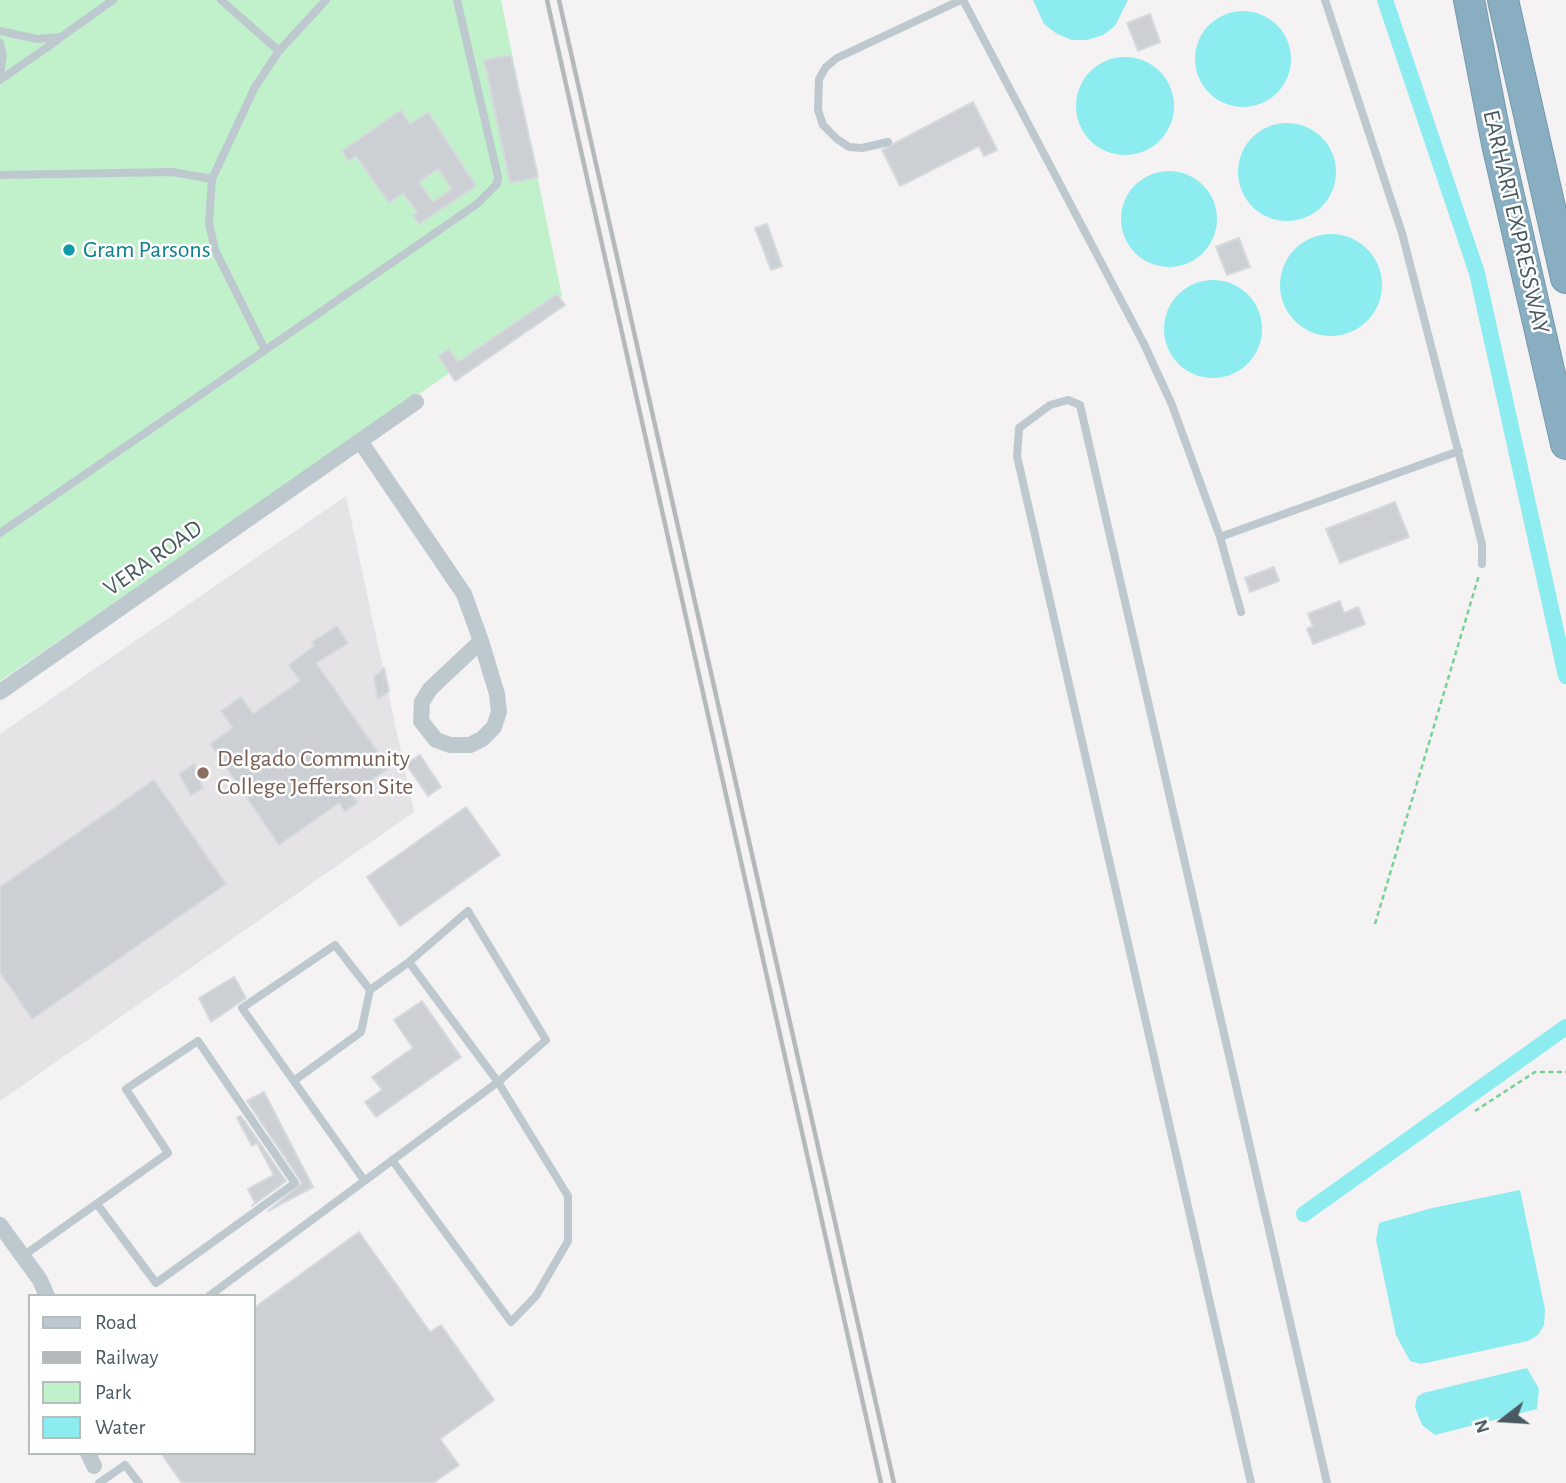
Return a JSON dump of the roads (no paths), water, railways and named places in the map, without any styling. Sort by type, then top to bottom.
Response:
[{"type":"highway","points":[[1451,0],[1497,144]]},
{"type":"highway","name":"EARHART EXPRESSWAY","points":[[1469,0],[1497,144],[1566,444]]},
{"type":"highway","name":"EARHART EXPRESSWAY","points":[[1503,0],[1566,278]]},
{"type":"street","name":"VERA ROAD","points":[[0,692],[416,402]]},
{"type":"street","points":[[360,441],[464,594],[481,641],[497,694],[499,712],[494,727],[482,739],[470,745],[450,745],[436,740],[421,721],[422,702],[430,689],[481,641]]},
{"type":"street","points":[[0,1225],[46,1294]]},
{"type":"lane","points":[[0,78],[113,0]]},
{"type":"lane","points":[[221,0],[279,51]]},
{"type":"lane","points":[[264,348],[215,250],[209,223],[212,179],[255,87],[279,51],[326,0]]},
{"type":"lane","points":[[0,533],[264,348],[477,204],[497,184],[498,177],[457,0]]},
{"type":"lane","points":[[888,142],[862,148],[849,147],[836,139],[823,125],[818,110],[819,79],[826,66],[837,58],[962,0],[1144,344],[1172,405],[1220,537],[1241,612]]},
{"type":"lane","points":[[1325,0],[1402,233],[1482,544],[1482,564]]},
{"type":"lane","points":[[0,31],[37,39],[61,37]]},
{"type":"lane","points":[[0,43],[3,55],[0,78]]},
{"type":"lane","points":[[0,175],[172,172],[212,179]]},
{"type":"lane","points":[[1251,1483],[1017,456],[1019,428],[1050,405],[1068,400],[1080,405],[1327,1483]]},
{"type":"lane","points":[[1220,537],[1459,451]]},
{"type":"lane","points":[[212,1294],[498,1082],[546,1040],[468,911],[409,962],[370,990],[361,1032],[295,1080]]},
{"type":"lane","points":[[364,1180],[242,1008],[335,945],[370,990]]},
{"type":"lane","points":[[392,1160],[511,1322],[536,1296],[568,1241],[568,1196],[498,1082],[409,962]]},
{"type":"lane","points":[[23,1256],[168,1153],[126,1089],[198,1041],[296,1183],[156,1283],[97,1204]]},
{"type":"lane","points":[[96,1470],[125,1465],[139,1483]]},
{"type":"water","points":[[1033,0],[1128,0],[1115,26],[1103,35],[1087,40],[1072,40],[1057,34],[1044,24]]},
{"type":"water","points":[[1243,11],[1261,15],[1277,25],[1287,41],[1291,59],[1287,77],[1277,93],[1261,103],[1243,107],[1225,103],[1209,93],[1199,77],[1195,59],[1199,41],[1209,25],[1225,15]]},
{"type":"water","points":[[1125,57],[1144,61],[1160,71],[1170,87],[1174,106],[1170,125],[1160,141],[1144,151],[1125,155],[1106,151],[1090,141],[1080,125],[1076,106],[1080,87],[1090,71],[1106,61]]},
{"type":"water","points":[[1287,123],[1306,127],[1322,137],[1332,153],[1336,172],[1332,191],[1322,207],[1306,217],[1287,221],[1268,217],[1252,207],[1242,191],[1238,172],[1242,153],[1252,137],[1268,127]]},
{"type":"water","points":[[1169,171],[1187,174],[1203,185],[1214,201],[1217,219],[1214,237],[1203,253],[1187,264],[1169,267],[1151,264],[1135,253],[1124,237],[1121,219],[1124,201],[1135,185],[1151,174]]},
{"type":"water","points":[[1331,234],[1350,238],[1367,249],[1378,266],[1382,285],[1378,304],[1367,321],[1350,332],[1331,336],[1312,332],[1295,321],[1284,304],[1280,285],[1284,266],[1295,249],[1312,238]]},
{"type":"water","points":[[1213,280],[1232,283],[1248,294],[1259,310],[1262,329],[1259,348],[1248,364],[1232,375],[1213,378],[1194,375],[1178,364],[1167,348],[1164,329],[1167,310],[1178,294],[1194,283]]},
{"type":"water","points":[[1520,1190],[1545,1309],[1544,1325],[1538,1335],[1528,1341],[1421,1364],[1410,1361],[1396,1335],[1376,1240],[1379,1223],[1432,1208]]},
{"type":"water","points":[[1527,1368],[1539,1389],[1537,1409],[1435,1435],[1422,1425],[1415,1407],[1417,1397],[1423,1393]]},
{"type":"waterway","points":[[1385,0],[1477,273],[1566,676]]},
{"type":"waterway","points":[[1304,1214],[1566,1027]]},
{"type":"railway","points":[[547,0],[881,1483]]},
{"type":"railway","points":[[559,0],[894,1483]]},
{"type":"place","name":"Gram Parsons","points":[[69,250]]},
{"type":"place","name":"Delgado Community College Jefferson Site","points":[[203,773]]}]
